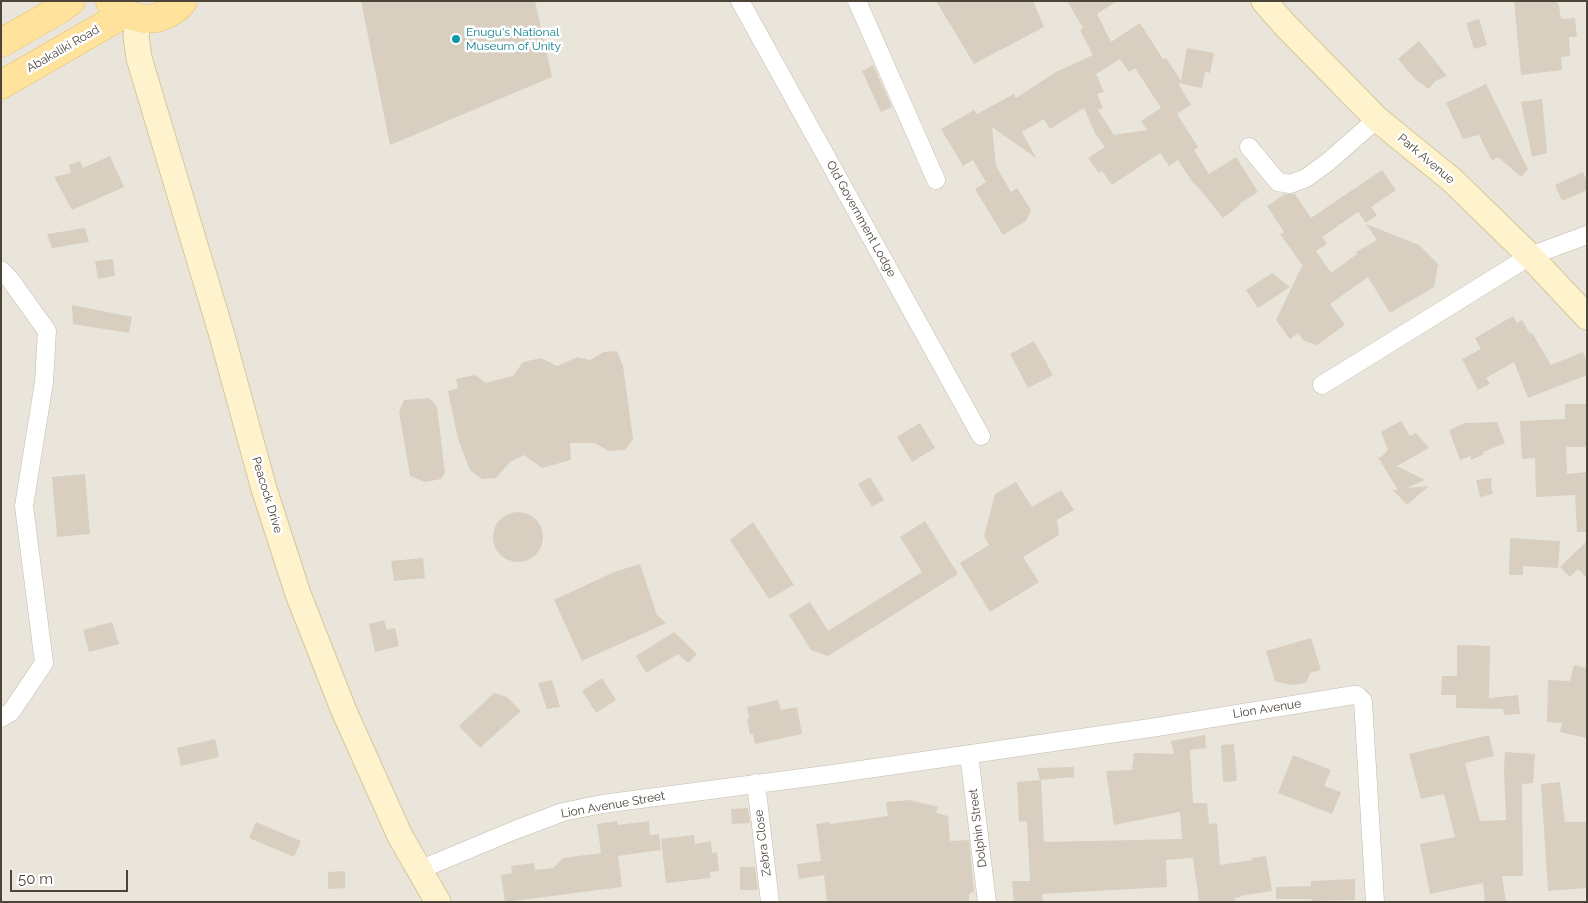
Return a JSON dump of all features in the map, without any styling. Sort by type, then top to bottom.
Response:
[{"type":"main road","points":[[1,43],[71,1]]},
{"type":"main road","points":[[124,11],[144,19],[156,18],[177,8],[183,1]]},
{"type":"main road","name":"Abakaliki Road","points":[[1,84],[124,11]]},
{"type":"street","name":"Old Government Lodge","points":[[740,1],[981,436]]},
{"type":"street","points":[[857,1],[936,180]]},
{"type":"street","name":"Park Avenue","points":[[1264,1],[1377,119],[1452,180],[1530,256],[1587,317]]},
{"type":"street","name":"Peacock Drive","points":[[124,11],[137,46],[221,332],[264,489],[298,594],[344,712],[400,836],[438,902]]},
{"type":"street","points":[[1249,147],[1278,182],[1290,184],[1306,178],[1328,162],[1377,119]]},
{"type":"street","points":[[1322,385],[1530,256],[1587,235]]},
{"type":"street","points":[[1,270],[9,278],[47,331],[44,382],[24,506],[44,663],[11,712],[1,718]]},
{"type":"street","name":"Lion Avenue","points":[[970,754],[1357,695],[1363,702],[1375,902]]},
{"type":"street","name":"Lion Avenue Street","points":[[420,870],[563,812],[602,804],[970,754]]},
{"type":"street","name":"Dolphin Street","points":[[970,754],[987,902]]},
{"type":"street","name":"Zebra Close","points":[[756,783],[770,902]]},
{"type":"shaded area","points":[[1,1],[1587,1],[1587,902],[1,902]]},
{"type":"building","name":"Enugu's National Museum of Unity","points":[[361,1],[535,1],[552,77],[390,145]]},
{"type":"building","points":[[936,1],[1033,1],[1044,27],[974,64]]},
{"type":"building","points":[[1067,1],[1117,1],[1097,14],[1111,42],[1140,23],[1163,59],[1166,58],[1181,81],[1187,48],[1214,53],[1210,73],[1205,72],[1202,88],[1178,83],[1191,105],[1177,114],[1198,147],[1194,150],[1209,174],[1236,157],[1258,192],[1239,204],[1223,218],[1193,183],[1178,160],[1169,166],[1160,153],[1112,185],[1102,171],[1099,173],[1088,158],[1105,147],[1095,133],[1084,108],[1050,129],[1044,119],[1022,132],[1036,158],[992,127],[996,166],[1011,192],[1017,188],[1031,210],[1026,221],[1003,235],[975,189],[986,182],[973,160],[963,166],[941,129],[974,110],[977,114],[1014,94],[1016,98],[1056,72],[1093,55],[1080,30],[1083,28]],"holes":[[[1120,59],[1129,72],[1135,68],[1161,108],[1141,121],[1147,130],[1114,135],[1098,110],[1103,108],[1097,94],[1104,92],[1096,74]]]},
{"type":"building","points":[[1514,1],[1556,1],[1559,6],[1561,19],[1575,18],[1577,37],[1569,37],[1570,56],[1561,57],[1562,70],[1521,75]]},
{"type":"building","points":[[1479,19],[1487,45],[1474,49],[1466,23]]},
{"type":"building","points":[[1419,41],[1447,76],[1435,81],[1429,89],[1415,79],[1398,59]]},
{"type":"building","points":[[873,65],[892,107],[881,112],[862,71]]},
{"type":"building","points":[[1486,84],[1528,169],[1521,177],[1498,157],[1492,161],[1479,135],[1463,139],[1446,103]]},
{"type":"building","points":[[1542,99],[1547,153],[1532,157],[1521,102]]},
{"type":"building","points":[[110,156],[124,187],[72,210],[54,177],[71,173],[69,165],[80,161],[83,168]]},
{"type":"building","points":[[1382,170],[1396,190],[1371,207],[1377,215],[1366,223],[1358,212],[1322,237],[1327,244],[1316,251],[1331,273],[1357,254],[1356,252],[1377,240],[1366,224],[1419,245],[1438,264],[1434,287],[1390,313],[1368,277],[1330,304],[1345,325],[1317,345],[1304,341],[1298,333],[1290,339],[1276,320],[1303,266],[1280,234],[1284,232],[1267,206],[1285,194],[1295,194],[1311,218]]},
{"type":"building","points":[[1583,172],[1587,182],[1587,190],[1562,201],[1555,185]]},
{"type":"building","points":[[85,228],[89,242],[52,248],[47,234]]},
{"type":"building","points":[[113,259],[115,276],[98,279],[95,261]]},
{"type":"building","points":[[1272,273],[1290,287],[1258,308],[1246,290]]},
{"type":"building","points":[[72,305],[132,317],[129,333],[73,324]]},
{"type":"building","points":[[1513,316],[1517,323],[1522,320],[1551,365],[1583,352],[1587,362],[1587,375],[1528,398],[1514,362],[1486,378],[1490,384],[1478,390],[1462,359],[1481,349],[1475,338]]},
{"type":"building","points":[[1034,341],[1053,375],[1028,388],[1010,354]]},
{"type":"building","points":[[617,351],[623,366],[633,439],[625,450],[608,451],[595,443],[570,443],[571,460],[542,468],[524,455],[510,462],[496,478],[482,479],[470,470],[458,439],[448,391],[458,388],[456,379],[475,375],[486,383],[513,376],[523,362],[541,358],[557,366],[578,357],[590,360],[604,352]]},
{"type":"building","points":[[429,398],[437,407],[445,473],[441,479],[425,482],[410,476],[399,412],[404,400]]},
{"type":"building","points":[[1565,404],[1587,404],[1587,447],[1566,447],[1567,474],[1587,472],[1587,532],[1577,532],[1575,495],[1536,497],[1535,458],[1522,459],[1520,421],[1565,419]]},
{"type":"building","points":[[1401,421],[1410,436],[1416,433],[1429,448],[1397,466],[1425,480],[1406,488],[1429,486],[1407,505],[1393,490],[1398,490],[1377,456],[1380,458],[1388,450],[1381,432]]},
{"type":"building","points":[[1497,422],[1505,443],[1483,452],[1484,454],[1471,460],[1471,456],[1460,460],[1449,430],[1465,423]]},
{"type":"building","points":[[920,423],[935,448],[912,462],[897,437]]},
{"type":"building","points":[[85,474],[90,534],[57,537],[52,477]]},
{"type":"building","points":[[870,477],[884,500],[872,507],[858,484]]},
{"type":"building","points":[[1492,478],[1493,494],[1480,497],[1476,480]]},
{"type":"building","points":[[1016,482],[1032,507],[1061,490],[1074,510],[1057,520],[1059,535],[1023,557],[1039,582],[990,612],[960,563],[989,545],[984,536],[995,494]]},
{"type":"building","points":[[518,512],[532,516],[539,523],[543,537],[539,551],[532,558],[518,562],[504,558],[497,551],[493,537],[497,523],[504,516]]},
{"type":"building","points":[[925,521],[958,574],[828,656],[811,650],[789,615],[810,602],[828,631],[922,572],[900,537]]},
{"type":"building","points":[[753,522],[794,585],[769,599],[730,540]]},
{"type":"building","points":[[1510,538],[1560,541],[1558,568],[1523,566],[1523,575],[1509,575]]},
{"type":"building","points":[[1587,541],[1587,578],[1578,569],[1570,577],[1560,567]]},
{"type":"building","points":[[423,558],[425,578],[394,581],[391,561]]},
{"type":"building","points":[[640,564],[657,615],[666,623],[582,661],[554,600],[614,572]]},
{"type":"building","points":[[384,620],[387,630],[395,628],[399,646],[375,652],[369,624]]},
{"type":"building","points":[[112,622],[119,644],[89,652],[83,630]]},
{"type":"building","points":[[674,632],[697,654],[688,663],[678,654],[646,673],[636,656]]},
{"type":"building","points":[[1311,638],[1321,670],[1310,673],[1306,683],[1291,685],[1275,681],[1266,651]]},
{"type":"building","points":[[1457,645],[1490,646],[1489,698],[1518,695],[1520,714],[1504,715],[1503,709],[1456,708],[1456,695],[1441,695],[1442,676],[1457,676]]},
{"type":"building","points":[[1574,665],[1587,668],[1587,738],[1560,732],[1562,723],[1547,722],[1548,680],[1570,681]]},
{"type":"building","points":[[602,678],[616,700],[596,713],[582,691]]},
{"type":"building","points":[[552,680],[560,707],[547,709],[538,683]]},
{"type":"building","points":[[494,693],[507,697],[521,711],[480,748],[459,726]]},
{"type":"building","points":[[778,700],[781,710],[797,707],[802,734],[755,744],[753,734],[750,735],[747,707]]},
{"type":"building","points":[[1205,735],[1206,748],[1190,750],[1193,803],[1207,803],[1209,824],[1217,823],[1220,865],[1266,856],[1272,891],[1240,896],[1235,898],[1236,902],[1199,902],[1193,858],[1166,860],[1167,887],[1042,894],[1043,902],[1014,902],[1012,881],[1030,881],[1027,821],[1019,822],[1017,782],[1041,780],[1044,842],[1182,839],[1180,812],[1114,825],[1106,771],[1132,770],[1134,753],[1174,754],[1171,741]]},
{"type":"building","points":[[1489,735],[1494,756],[1465,763],[1480,821],[1506,820],[1505,752],[1535,754],[1533,783],[1522,784],[1523,876],[1502,876],[1506,902],[1485,902],[1483,883],[1430,894],[1420,844],[1455,837],[1444,794],[1421,799],[1409,754]]},
{"type":"building","points":[[215,739],[219,757],[181,766],[177,748]]},
{"type":"building","points":[[1234,744],[1237,781],[1223,782],[1221,745]]},
{"type":"building","points":[[1293,755],[1331,770],[1324,786],[1341,792],[1332,814],[1278,793]]},
{"type":"building","points":[[1074,767],[1074,777],[1040,780],[1037,768]]},
{"type":"building","points":[[1560,782],[1565,822],[1587,822],[1587,888],[1548,891],[1541,784]]},
{"type":"building","points":[[910,800],[938,807],[936,813],[948,816],[950,841],[969,840],[974,891],[969,894],[969,902],[827,902],[824,875],[799,879],[797,864],[821,861],[816,824],[830,822],[830,824],[888,816],[886,802]]},
{"type":"building","points":[[748,808],[750,823],[732,824],[731,809]]},
{"type":"building","points":[[617,821],[618,825],[649,821],[650,835],[659,834],[661,850],[618,856],[622,887],[505,902],[501,875],[512,873],[511,866],[534,863],[535,870],[553,868],[563,858],[601,853],[597,824]]},
{"type":"building","points":[[256,822],[301,841],[294,857],[249,838]]},
{"type":"building","points":[[694,835],[695,844],[711,841],[712,853],[717,852],[719,871],[710,872],[711,878],[666,883],[661,839]]},
{"type":"building","points":[[740,867],[755,867],[758,890],[740,890]]},
{"type":"building","points":[[345,871],[345,888],[328,889],[328,872]]},
{"type":"building","points":[[1355,879],[1355,900],[1312,901],[1311,899],[1276,899],[1276,887],[1311,886],[1311,881]]},
{"type":"place","name":"Enugu's National Museum of Unity","points":[[456,39]]}]
